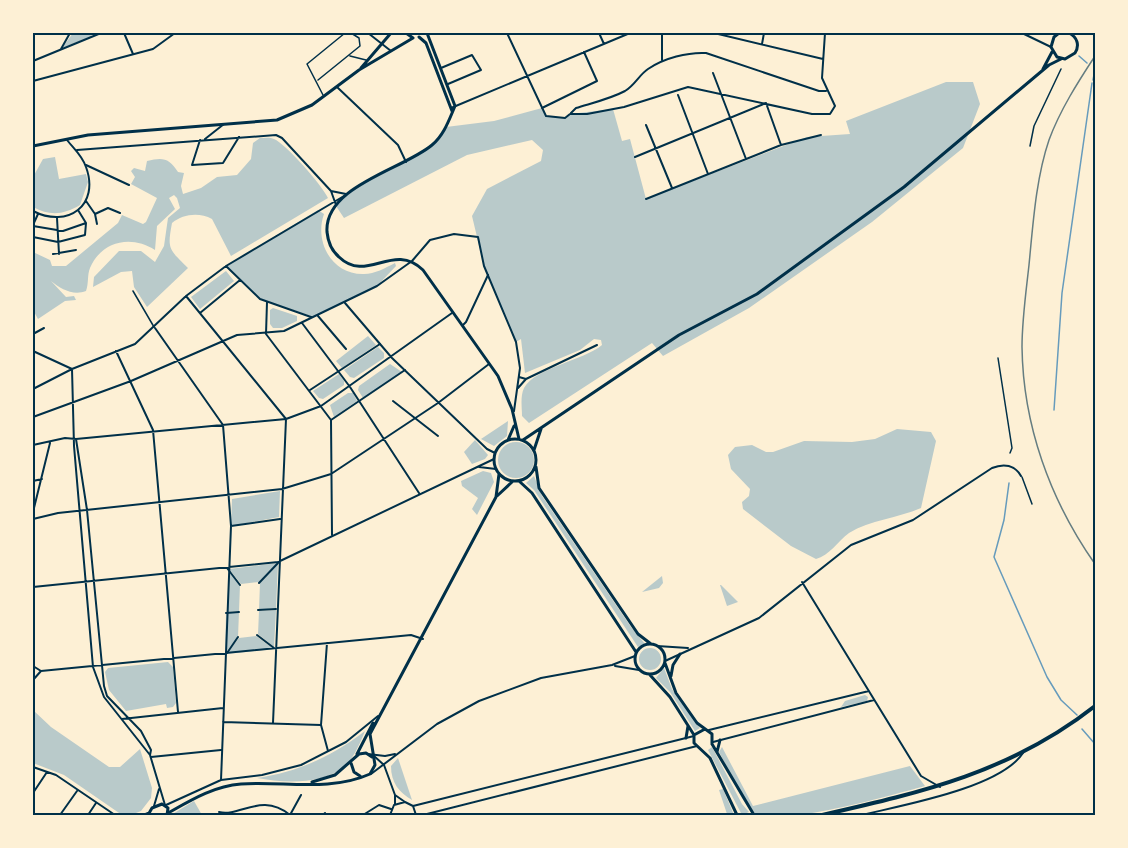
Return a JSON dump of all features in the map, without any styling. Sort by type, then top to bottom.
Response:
[{"type":"main road","points":[[822,815],[940,787],[1023,753],[1095,706]]},
{"type":"street","points":[[60,51],[70,33]]},
{"type":"street","points":[[88,33],[94,36]]},
{"type":"street","points":[[33,61],[101,33]]},
{"type":"street","points":[[124,33],[133,54]]},
{"type":"street","points":[[33,81],[153,49],[175,33]]},
{"type":"street","points":[[368,33],[391,51]]},
{"type":"street","points":[[359,70],[391,33]]},
{"type":"street","points":[[406,33],[413,38]]},
{"type":"street","points":[[33,146],[65,138],[277,120],[294,114],[359,70],[413,38],[426,33],[448,84],[453,110]]},
{"type":"street","points":[[507,33],[546,116],[565,118],[576,108],[633,87],[646,69],[694,52],[706,52],[819,91],[826,91]]},
{"type":"street","points":[[599,33],[604,44]]},
{"type":"street","points":[[534,450],[521,440],[514,426],[507,393],[490,364],[423,270],[412,261],[398,258],[359,267],[341,259],[330,245],[327,232],[328,221],[336,205],[348,194],[433,145],[453,110],[630,33]]},
{"type":"street","points":[[662,33],[662,62]]},
{"type":"street","points":[[714,33],[823,59]]},
{"type":"street","points":[[762,44],[764,33]]},
{"type":"street","points":[[570,114],[587,114],[624,107],[688,87],[720,92],[812,114],[830,114],[835,106],[826,91],[822,78],[825,33]]},
{"type":"street","points":[[1022,33],[1051,45]]},
{"type":"street","points":[[1041,72],[1052,52],[1051,45],[1059,33]]},
{"type":"street","points":[[508,440],[521,440],[679,335],[756,294],[904,187],[1041,72],[1061,59],[1070,58],[1078,45],[1070,33]]},
{"type":"street","points":[[1075,38],[1079,33]]},
{"type":"street","points":[[419,37],[426,43],[453,110]]},
{"type":"street","points":[[542,108],[597,81],[584,52]]},
{"type":"street","points":[[1052,52],[1061,59]]},
{"type":"street","points":[[441,69],[472,55],[480,70],[448,84]]},
{"type":"street","points":[[714,73],[746,159]]},
{"type":"street","points":[[336,86],[398,145],[406,162]]},
{"type":"street","points":[[678,95],[708,174]]},
{"type":"street","points":[[635,157],[766,103]]},
{"type":"street","points":[[766,103],[781,145]]},
{"type":"street","points":[[205,139],[225,123]]},
{"type":"street","points":[[646,125],[672,188]]},
{"type":"street","points":[[78,150],[276,135],[282,138],[331,190],[336,205]]},
{"type":"street","points":[[646,199],[781,145],[821,135]]},
{"type":"street","points":[[200,140],[192,165],[223,163],[239,137]]},
{"type":"street","points":[[33,211],[57,218],[78,210],[86,201],[90,184],[86,165],[78,150],[65,138]]},
{"type":"street","points":[[86,165],[129,185]]},
{"type":"street","points":[[331,190],[348,194]]},
{"type":"street","points":[[33,389],[72,369],[135,344],[155,328],[186,296],[226,266],[348,194]]},
{"type":"street","points":[[86,201],[95,214],[97,224]]},
{"type":"street","points":[[95,214],[108,208],[120,213]]},
{"type":"street","points":[[33,237],[58,242],[85,235],[86,223],[78,210]]},
{"type":"street","points":[[38,214],[33,226],[58,231],[86,223]]},
{"type":"street","points":[[57,218],[59,254]]},
{"type":"street","points":[[33,417],[131,381],[237,335],[284,331],[314,318],[377,286],[412,261],[430,240],[454,234],[478,237],[488,275],[516,342],[519,377],[513,417]]},
{"type":"street","points":[[53,254],[76,250]]},
{"type":"street","points":[[226,266],[267,302],[314,318]]},
{"type":"street","points":[[463,325],[488,275]]},
{"type":"street","points":[[200,313],[240,280]]},
{"type":"street","points":[[186,296],[286,419],[278,562],[273,723]]},
{"type":"street","points":[[267,302],[266,334],[331,420],[333,535]]},
{"type":"street","points":[[344,302],[392,358],[487,449],[495,453]]},
{"type":"street","points":[[33,445],[65,438],[76,439],[286,419],[321,406],[454,312]]},
{"type":"street","points":[[318,316],[346,349]]},
{"type":"street","points":[[302,323],[350,387],[419,493]]},
{"type":"street","points":[[33,334],[44,328]]},
{"type":"street","points":[[155,328],[223,425],[231,526],[227,568],[221,780]]},
{"type":"street","points":[[310,390],[380,344]]},
{"type":"street","points":[[518,388],[526,379],[597,345]]},
{"type":"street","points":[[33,351],[72,369]]},
{"type":"street","points":[[116,351],[153,430],[178,712]]},
{"type":"street","points":[[33,519],[87,510],[282,489],[331,474],[438,403],[490,364]]},
{"type":"street","points":[[72,369],[71,403],[87,510],[101,666],[107,696],[141,731],[151,750],[150,756]]},
{"type":"street","points":[[331,420],[405,370]]},
{"type":"street","points":[[519,377],[526,379]]},
{"type":"street","points":[[393,401],[438,436]]},
{"type":"street","points":[[514,426],[508,440],[495,453],[496,469],[499,474],[512,481],[519,481],[529,476],[536,467]]},
{"type":"street","points":[[541,427],[534,450],[539,488],[638,634],[651,644],[690,648]]},
{"type":"street","points":[[76,439],[79,511],[93,667],[104,698],[150,756],[168,814],[212,790],[242,784],[327,784],[370,774],[437,724],[479,701],[541,678],[612,665],[651,644]]},
{"type":"street","points":[[33,512],[50,443]]},
{"type":"street","points":[[33,587],[278,562],[494,459]]},
{"type":"street","points":[[650,675],[657,673],[665,662],[690,648],[725,635],[759,618],[851,544],[914,520],[992,468],[1002,464],[1012,467],[1022,476]]},
{"type":"street","points":[[479,467],[496,469]]},
{"type":"street","points":[[496,497],[499,474]]},
{"type":"street","points":[[33,481],[42,479]]},
{"type":"street","points":[[304,784],[335,775],[356,755],[423,639],[496,497],[512,481]]},
{"type":"street","points":[[519,481],[532,493],[635,654],[639,670]]},
{"type":"street","points":[[231,526],[280,519]]},
{"type":"street","points":[[259,583],[278,562]]},
{"type":"street","points":[[227,568],[240,585]]},
{"type":"street","points":[[802,582],[921,776],[940,787]]},
{"type":"street","points":[[258,610],[276,609]]},
{"type":"street","points":[[226,612],[239,612]]},
{"type":"street","points":[[257,635],[275,649]]},
{"type":"street","points":[[33,666],[41,671],[174,660],[411,635],[423,639]]},
{"type":"street","points":[[225,655],[238,637]]},
{"type":"street","points":[[327,643],[321,724],[329,752]]},
{"type":"street","points":[[657,645],[662,649],[671,681],[697,723],[707,730],[718,754],[754,815]]},
{"type":"street","points":[[671,681],[673,665],[680,654]]},
{"type":"street","points":[[612,665],[639,670],[650,675],[688,725],[697,746]]},
{"type":"street","points":[[33,680],[41,671]]},
{"type":"street","points":[[395,795],[413,806],[686,738],[707,730],[869,692]]},
{"type":"street","points":[[703,749],[712,742],[874,700]]},
{"type":"street","points":[[122,719],[223,708]]},
{"type":"street","points":[[154,806],[165,805],[221,780],[283,771],[329,752],[364,730],[378,716]]},
{"type":"street","points":[[370,774],[374,762],[369,738],[378,716]]},
{"type":"street","points":[[223,722],[321,724]]},
{"type":"street","points":[[686,738],[688,725]]},
{"type":"street","points":[[718,754],[717,745],[720,740]]},
{"type":"street","points":[[423,815],[697,746],[703,749],[730,797],[737,815]]},
{"type":"street","points":[[150,756],[221,750]]},
{"type":"street","points":[[356,755],[366,753],[389,756],[398,753]]},
{"type":"street","points":[[366,753],[374,762]]},
{"type":"street","points":[[862,815],[963,789],[1002,773],[1019,760],[1023,753]]},
{"type":"street","points":[[372,754],[384,765],[395,795],[390,815]]},
{"type":"street","points":[[351,762],[352,769],[360,776]]},
{"type":"street","points":[[997,764],[1002,768],[1002,773]]},
{"type":"street","points":[[33,767],[47,772],[78,790],[115,815]]},
{"type":"street","points":[[379,768],[387,774]]},
{"type":"street","points":[[33,793],[47,772]]},
{"type":"street","points":[[229,780],[242,784]]},
{"type":"street","points":[[143,815],[148,814],[154,806],[159,786]]},
{"type":"street","points":[[60,815],[78,790]]},
{"type":"street","points":[[219,812],[224,813],[253,805],[282,808],[290,815],[300,795]]},
{"type":"street","points":[[394,805],[405,802]]},
{"type":"street","points":[[88,815],[96,803]]},
{"type":"street","points":[[363,815],[379,805],[392,809]]},
{"type":"street","points":[[413,806],[416,815]]},
{"type":"lane","points":[[323,96],[318,80],[307,64],[345,33]]},
{"type":"lane","points":[[318,80],[360,46],[360,41],[351,33]]},
{"type":"lane","points":[[350,56],[367,60]]},
{"type":"lane","points":[[1030,146],[1034,126],[1061,69]]},
{"type":"lane","points":[[133,291],[155,328]]},
{"type":"lane","points":[[998,358],[1012,448],[1010,453]]},
{"type":"lane","points":[[1022,476],[1032,504]]},
{"type":"shaded area","points":[[73,33],[87,33],[92,36],[62,48]]},
{"type":"shaded area","points":[[946,82],[973,82],[980,104],[963,148],[872,222],[749,308],[663,356],[652,343],[529,423],[522,416],[522,395],[530,381],[549,369],[583,356],[602,345],[601,340],[594,339],[580,350],[525,373],[521,339],[516,342],[484,266],[472,216],[487,189],[541,161],[543,150],[532,140],[467,155],[344,218],[336,206],[348,192],[433,145],[446,127],[494,121],[542,108],[546,116],[565,118],[570,114],[613,109],[622,141],[630,139],[646,199],[807,137],[850,134],[846,121]]},
{"type":"shaded area","points":[[260,138],[274,139],[287,148],[328,198],[231,256],[212,219],[197,215],[176,220],[172,223],[171,248],[188,268],[147,307],[134,287],[132,271],[121,272],[93,287],[94,277],[119,251],[141,251],[155,262],[164,246],[168,218],[180,208],[174,195],[169,198],[175,209],[157,226],[155,250],[146,245],[127,242],[110,246],[102,251],[90,268],[86,291],[76,293],[67,291],[51,281],[66,297],[74,296],[76,300],[65,301],[38,319],[33,310],[33,252],[50,260],[52,266],[66,266],[118,223],[122,215],[143,224],[146,222],[157,198],[131,184],[135,177],[131,171],[134,168],[145,171],[147,161],[161,159],[168,161],[178,172],[184,173],[181,186],[183,194],[201,188],[217,177],[237,175],[251,159],[253,143]]},
{"type":"shaded area","points":[[55,157],[59,179],[86,174],[88,182],[80,205],[57,213],[45,212],[33,207],[33,177],[43,159]]},
{"type":"shaded area","points":[[318,210],[324,214],[322,235],[324,246],[328,255],[343,269],[353,273],[368,274],[395,263],[396,266],[377,286],[314,317],[260,299],[226,266]]},
{"type":"shaded area","points":[[226,271],[234,281],[200,309],[191,297]]},
{"type":"shaded area","points":[[273,308],[297,316],[297,321],[282,328],[273,328],[270,324],[270,310]]},
{"type":"shaded area","points":[[368,336],[376,345],[342,368],[336,361]]},
{"type":"shaded area","points":[[378,347],[384,353],[384,358],[354,378],[344,370]]},
{"type":"shaded area","points":[[390,364],[402,372],[363,398],[358,390],[359,386]]},
{"type":"shaded area","points":[[339,374],[344,385],[323,399],[319,398],[313,391]]},
{"type":"shaded area","points":[[348,393],[353,393],[357,401],[334,417],[330,405]]},
{"type":"shaded area","points":[[508,421],[507,436],[494,446],[481,439]]},
{"type":"shaded area","points":[[897,429],[931,432],[936,441],[921,508],[857,529],[845,536],[825,555],[816,559],[791,546],[743,509],[742,502],[749,496],[750,489],[731,469],[728,455],[735,447],[752,445],[766,452],[773,452],[804,441],[852,442],[875,439]]},
{"type":"shaded area","points":[[475,440],[488,455],[485,459],[472,464],[464,452]]},
{"type":"shaded area","points":[[516,442],[529,447],[534,460],[529,473],[516,478],[503,473],[498,460],[503,447]]},
{"type":"shaded area","points":[[483,471],[491,473],[494,482],[477,515],[472,509],[478,498],[462,486],[461,481]]},
{"type":"shaded area","points":[[534,476],[542,496],[645,644],[638,647],[534,490],[526,483]]},
{"type":"shaded area","points":[[280,491],[279,517],[231,526],[232,499]]},
{"type":"shaded area","points":[[277,563],[259,582],[241,584],[229,569]]},
{"type":"shaded area","points":[[278,563],[276,608],[259,610],[260,583]]},
{"type":"shaded area","points":[[229,571],[240,585],[239,611],[227,612]]},
{"type":"shaded area","points":[[662,576],[663,583],[659,588],[642,592]]},
{"type":"shaded area","points":[[721,585],[738,602],[727,606]]},
{"type":"shaded area","points":[[276,610],[274,647],[258,634],[259,611]]},
{"type":"shaded area","points":[[239,612],[238,637],[225,653],[226,613]]},
{"type":"shaded area","points":[[256,636],[274,649],[226,654],[239,638]]},
{"type":"shaded area","points":[[650,648],[658,651],[661,659],[658,667],[650,670],[642,667],[639,659],[642,651]]},
{"type":"shaded area","points":[[168,662],[173,667],[176,703],[173,707],[167,708],[166,704],[126,711],[109,690],[105,672],[108,668]]},
{"type":"shaded area","points":[[664,668],[672,689],[700,728],[695,731],[670,692],[656,678]]},
{"type":"shaded area","points":[[865,695],[868,697],[867,701],[841,707],[845,701]]},
{"type":"shaded area","points":[[33,710],[51,727],[109,767],[120,767],[140,749],[152,788],[151,798],[141,811],[131,815],[122,815],[64,775],[33,763]]},
{"type":"shaded area","points":[[365,731],[351,759],[335,773],[314,780],[302,781],[257,778],[287,772],[314,762]]},
{"type":"shaded area","points":[[712,747],[742,804],[749,812],[742,815],[708,750]]},
{"type":"shaded area","points":[[722,747],[753,806],[910,766],[925,786],[837,808],[786,816],[766,816],[753,812],[744,801],[719,752]]},
{"type":"shaded area","points":[[398,758],[412,800],[403,794],[392,777],[391,766]]},
{"type":"shaded area","points":[[723,789],[734,815],[724,815],[727,814],[719,790]]},
{"type":"shaded area","points":[[194,801],[202,815],[171,815]]},
{"type":"waterway","points":[[1079,56],[1087,63]]},
{"type":"waterway","points":[[1093,80],[1095,70]]},
{"type":"waterway","points":[[1054,410],[1062,293],[1092,83]]},
{"type":"waterway","points":[[1009,483],[1004,520],[994,557],[1047,677],[1061,700],[1077,715]]},
{"type":"waterway","points":[[1082,729],[1095,744]]},
{"type":"railway","points":[[1095,56],[1064,107],[1053,129],[1045,155],[1034,217],[1023,316],[1022,347],[1028,405],[1042,461],[1065,514],[1095,564]]}]
